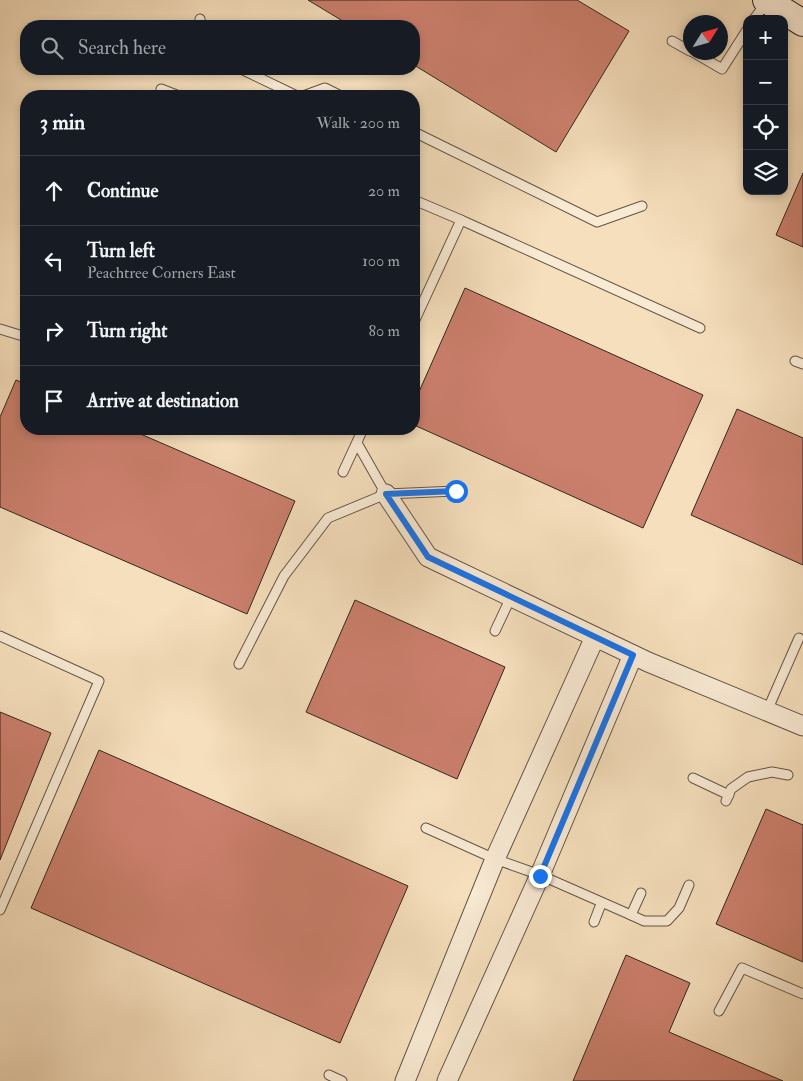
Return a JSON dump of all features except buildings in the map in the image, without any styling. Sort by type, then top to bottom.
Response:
[{"type":"street","points":[[763,5],[803,23]]},
{"type":"street","points":[[386,494],[428,557],[640,659],[803,726]]},
{"type":"street","points":[[405,1081],[495,859],[595,637]]},
{"type":"street","points":[[448,1081],[640,659]]},
{"type":"lane","points":[[728,60],[743,36]]},
{"type":"lane","points":[[672,41],[683,47]]},
{"type":"lane","points":[[706,60],[722,69],[728,60]]},
{"type":"lane","points":[[253,75],[285,90]]},
{"type":"lane","points":[[420,135],[597,222],[642,206]]},
{"type":"lane","points":[[420,203],[700,328]]},
{"type":"lane","points":[[420,309],[461,220]]},
{"type":"lane","points":[[0,329],[20,335]]},
{"type":"lane","points":[[343,472],[361,435]]},
{"type":"lane","points":[[357,442],[386,494]]},
{"type":"lane","points":[[239,664],[284,576],[328,518],[386,494],[456,491]]},
{"type":"lane","points":[[496,631],[511,597]]},
{"type":"lane","points":[[0,636],[100,680],[0,910]]},
{"type":"lane","points":[[767,711],[800,638]]},
{"type":"lane","points":[[693,778],[727,798],[731,789],[748,777],[772,772],[788,775]]},
{"type":"lane","points":[[426,828],[644,921],[666,921],[679,908],[689,885]]},
{"type":"lane","points":[[630,916],[640,893]]},
{"type":"lane","points":[[594,922],[601,904]]},
{"type":"lane","points":[[719,1011],[742,968],[803,994]]},
{"type":"lane","points":[[329,1075],[342,1081]]},
{"type":"route","points":[[456,491],[386,494],[428,557],[633,655],[540,876]]}]
